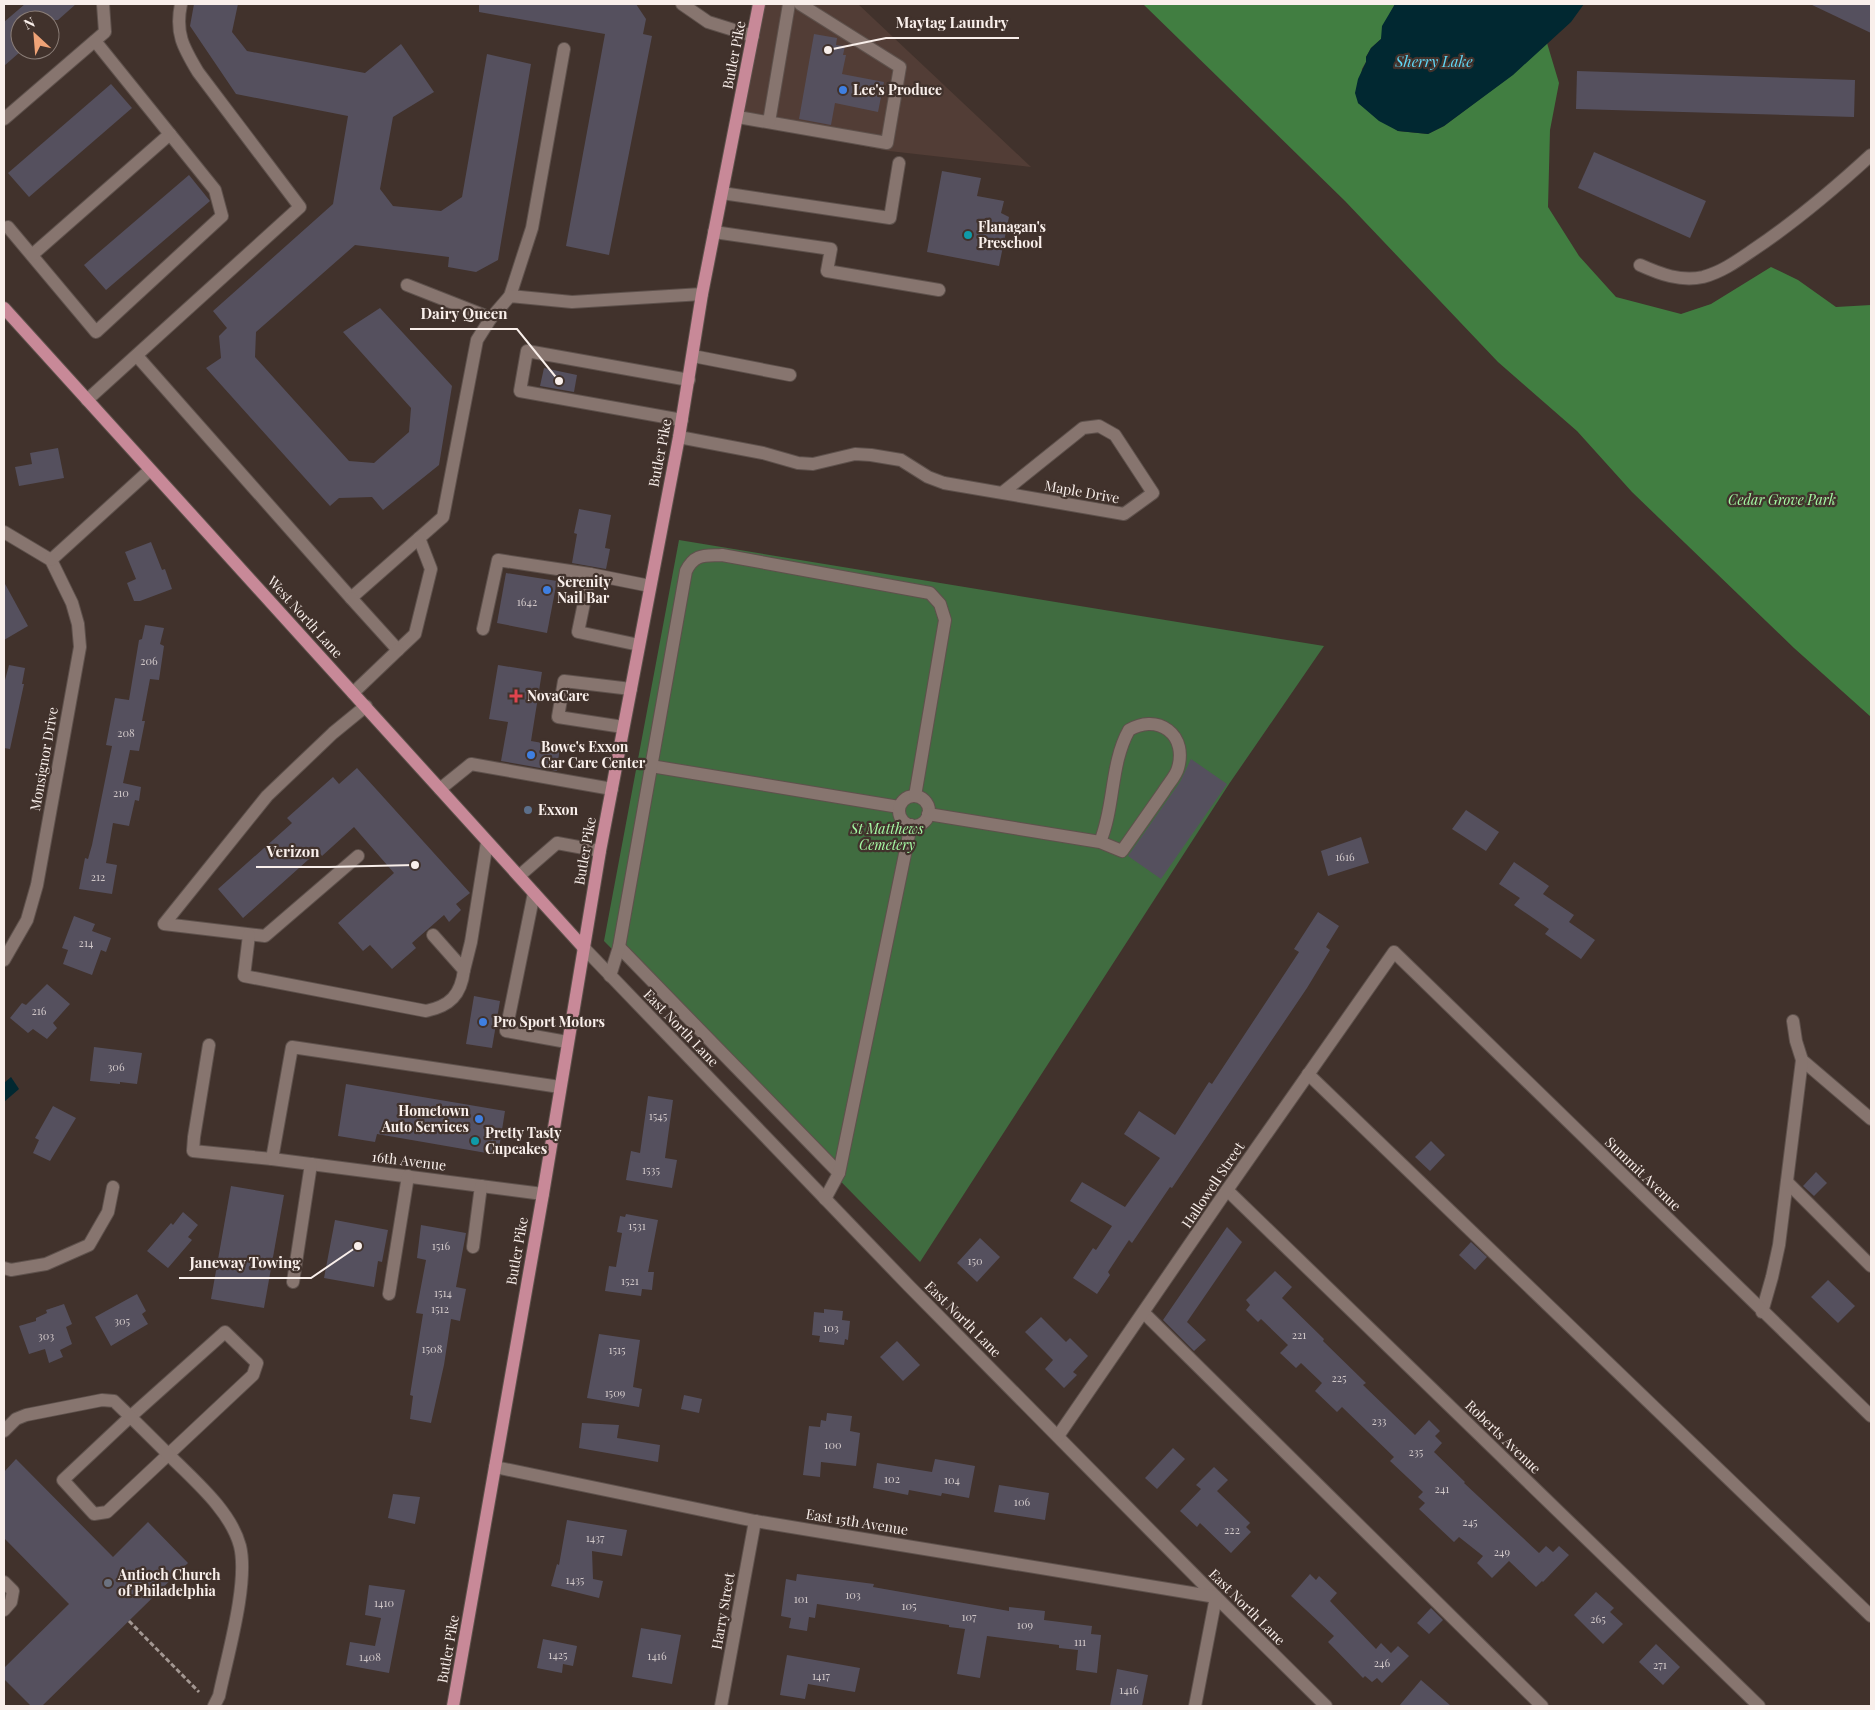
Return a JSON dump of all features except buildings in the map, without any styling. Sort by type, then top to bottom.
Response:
[{"type":"main road","name":"Butler Pike","points":[[453,1706],[600,851],[679,437],[702,294],[759,4]]},
{"type":"main road","name":"West North Lane","points":[[4,308],[583,947]]},
{"type":"street","points":[[4,119],[104,32],[103,4]]},
{"type":"street","points":[[87,400],[300,207],[198,72],[184,49],[179,32],[181,4]]},
{"type":"street","points":[[682,4],[708,22],[753,36]]},
{"type":"street","points":[[770,122],[789,4]]},
{"type":"street","points":[[738,117],[887,143],[900,67],[800,4]]},
{"type":"street","points":[[5,227],[32,255],[96,332],[222,216],[215,190],[94,41]]},
{"type":"street","points":[[351,598],[443,517],[477,340],[491,318],[510,296],[532,228],[564,49]]},
{"type":"street","points":[[32,255],[170,134]]},
{"type":"street","points":[[1640,265],[1664,275],[1684,278],[1702,277],[1725,269],[1776,234],[1840,183],[1871,155]]},
{"type":"street","points":[[722,193],[890,218],[899,163]]},
{"type":"street","points":[[714,232],[831,249],[827,271],[939,290]]},
{"type":"street","points":[[407,285],[491,318]]},
{"type":"street","points":[[510,296],[572,302],[702,294]]},
{"type":"street","points":[[682,420],[520,392],[526,351],[689,380]]},
{"type":"street","points":[[137,356],[398,650]]},
{"type":"street","points":[[693,356],[790,375]]},
{"type":"street","name":"Maple Drive","points":[[679,437],[763,453],[798,463],[812,464],[855,454],[900,460],[928,477],[944,483],[1002,493],[1124,514],[1153,493],[1115,435],[1100,426],[1084,428],[1002,493]]},
{"type":"street","points":[[4,532],[51,560],[150,470]]},
{"type":"street","points":[[353,693],[415,634],[431,569],[419,538]]},
{"type":"street","points":[[610,976],[619,947],[686,571],[690,562],[700,556],[722,555],[930,593],[940,604],[946,620],[915,796]]},
{"type":"street","name":"Monsignor Drive","points":[[4,960],[27,920],[37,885],[80,647],[78,624],[72,603],[51,560]]},
{"type":"street","points":[[483,629],[498,560],[590,574],[650,586]]},
{"type":"street","points":[[590,574],[578,632],[639,645]]},
{"type":"street","points":[[623,727],[558,717],[564,681],[630,689]]},
{"type":"street","points":[[358,856],[265,936],[164,924],[267,796],[333,732],[366,706]]},
{"type":"street","points":[[928,814],[1100,842],[1122,851],[1178,770],[1180,753],[1176,737],[1166,728],[1157,724],[1139,724],[1128,730],[1118,756],[1111,805],[1106,828],[1100,842]]},
{"type":"street","points":[[440,789],[471,764],[612,789]]},
{"type":"street","points":[[651,766],[900,807]]},
{"type":"street","points":[[915,796],[925,801],[928,806],[928,814],[922,823],[911,825],[901,819],[900,807],[903,800],[915,796]]},
{"type":"street","points":[[825,1199],[840,1173],[911,825]]},
{"type":"street","points":[[249,934],[244,976],[413,1010],[426,1011],[438,1008],[449,1002],[463,982],[487,842]]},
{"type":"street","points":[[518,876],[558,843],[600,851]]},
{"type":"street","points":[[534,893],[506,1031],[568,1042]]},
{"type":"street","points":[[433,935],[464,970]]},
{"type":"street","name":"East North Lane","points":[[583,947],[825,1199],[1216,1598],[1326,1706]]},
{"type":"street","points":[[619,947],[840,1173]]},
{"type":"street","name":"Hallowell Street","points":[[1058,1436],[1394,952]]},
{"type":"street","name":"Summit Avenue","points":[[1394,952],[1871,1416]]},
{"type":"street","points":[[1762,1312],[1779,1245],[1802,1060],[1796,1041],[1793,1021]]},
{"type":"street","name":"16th Avenue","points":[[209,1045],[193,1151],[272,1159],[542,1194]]},
{"type":"street","points":[[272,1159],[292,1047],[560,1087]]},
{"type":"street","points":[[1802,1060],[1871,1120]]},
{"type":"street","points":[[1308,1074],[1871,1616]]},
{"type":"street","points":[[293,1282],[311,1164]]},
{"type":"street","points":[[389,1294],[408,1176]]},
{"type":"street","points":[[1787,1182],[1871,1266]]},
{"type":"street","points":[[473,1247],[482,1186]]},
{"type":"street","points":[[4,1268],[11,1270],[46,1264],[89,1245],[108,1212],[113,1187]]},
{"type":"street","name":"Roberts Avenue","points":[[1227,1190],[1759,1706]]},
{"type":"street","points":[[1144,1313],[1542,1706]]},
{"type":"street","points":[[225,1332],[257,1362],[254,1375],[169,1455],[107,1512],[94,1514],[63,1480],[225,1332]]},
{"type":"street","points":[[4,1431],[16,1419],[26,1415],[102,1400],[114,1401],[225,1513],[240,1546],[242,1577],[236,1617],[219,1696],[214,1706]]},
{"type":"street","name":"East 15th Avenue","points":[[495,1467],[755,1521],[1216,1598]]},
{"type":"street","name":"Harry Street","points":[[721,1706],[755,1521]]},
{"type":"street","points":[[4,1582],[13,1591],[11,1602],[4,1610]]},
{"type":"street","points":[[1195,1706],[1216,1598]]},
{"type":"path","points":[[129,1621],[199,1692]]},
{"type":"shaded area","points":[[759,4],[858,4],[1031,167],[889,151],[737,121]]},
{"type":"green space","name":"Cedar Grove Park","points":[[1143,4],[1395,4],[1381,39],[1371,48],[1366,57],[1366,62],[1362,69],[1358,103],[1398,131],[1428,134],[1444,126],[1512,75],[1547,43],[1559,83],[1550,130],[1548,207],[1579,256],[1616,297],[1681,314],[1711,304],[1771,267],[1798,280],[1836,307],[1871,305],[1871,717],[1794,648],[1632,492],[1577,431],[1498,362],[1345,201]]},
{"type":"green space","name":"St Matthews Cemetery","points":[[679,540],[1324,646],[1229,784],[920,1262],[604,941]]},
{"type":"water","name":"Sherry Lake","points":[[1395,4],[1584,4],[1571,22],[1513,75],[1444,126],[1428,134],[1398,131],[1379,121],[1358,103],[1355,93],[1366,57],[1371,48],[1381,39],[1382,26]]},
{"type":"water","points":[[11,1077],[19,1089],[4,1102],[4,1083]]},
{"type":"place","name":"Maytag Laundry","points":[[828,50]]},
{"type":"place","name":"Lee's Produce","points":[[843,90]]},
{"type":"place","name":"Flanagan's Preschool","points":[[968,235]]},
{"type":"place","name":"Dairy Queen","points":[[559,381]]},
{"type":"place","name":"Serenity Nail Bar","points":[[547,590]]},
{"type":"place","name":"NovaCare","points":[[516,696]]},
{"type":"place","name":"Bowe's Exxon Car Care Center","points":[[531,755]]},
{"type":"place","name":"Exxon","points":[[528,810]]},
{"type":"place","name":"Verizon","points":[[415,865]]},
{"type":"place","name":"Pro Sport Motors","points":[[483,1022]]},
{"type":"place","name":"Hometown Auto Services","points":[[479,1119]]},
{"type":"place","name":"Pretty Tasty Cupcakes","points":[[475,1141]]},
{"type":"place","name":"Janeway Towing","points":[[358,1246]]},
{"type":"place","name":"Antioch Church of Philadelphia","points":[[108,1583]]}]
